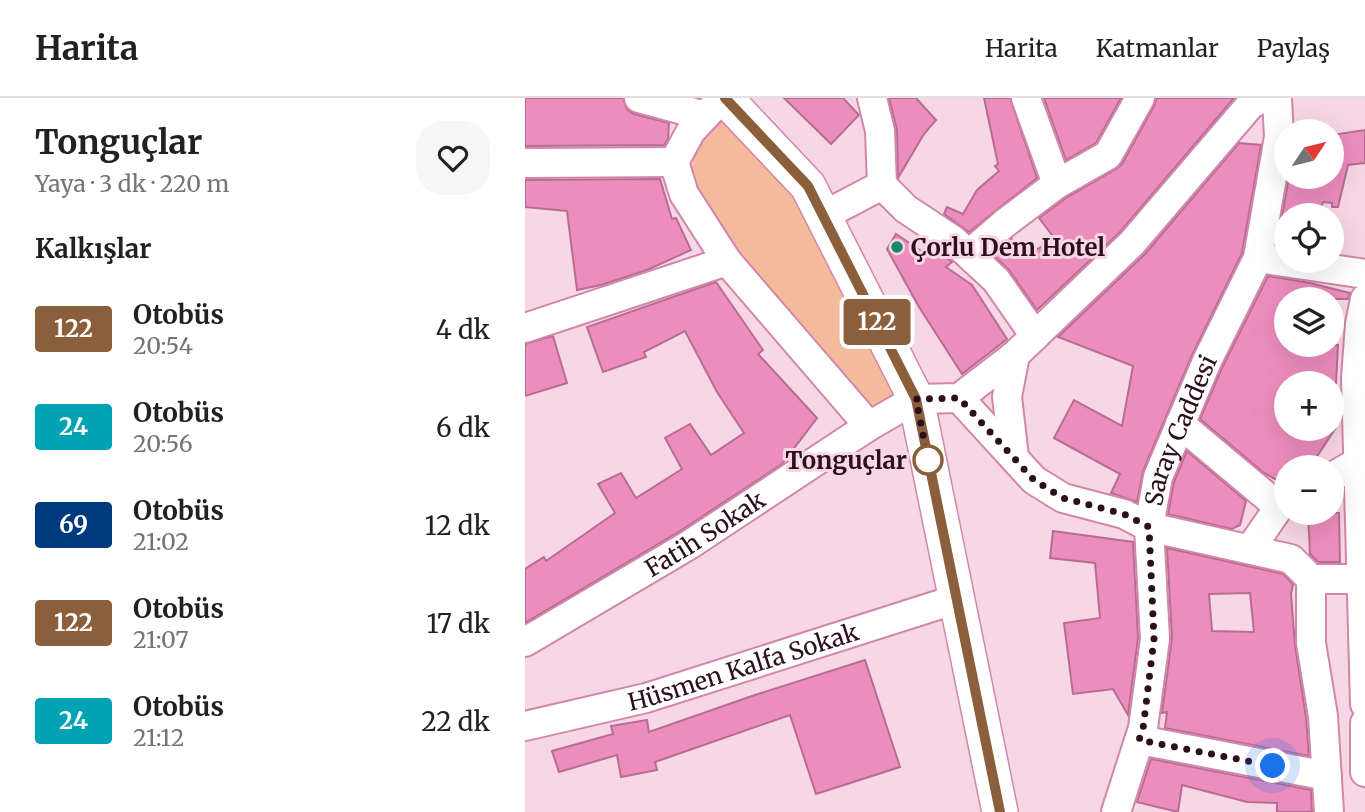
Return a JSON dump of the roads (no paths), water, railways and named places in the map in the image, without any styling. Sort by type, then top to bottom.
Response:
[{"type":"main road","points":[[717,104],[808,186],[916,399],[1000,812]]},
{"type":"street","points":[[639,98],[717,104]]},
{"type":"street","points":[[872,98],[880,131],[882,185],[906,209],[953,240],[996,280],[1035,336]]},
{"type":"street","points":[[1026,98],[1057,184]]},
{"type":"street","points":[[969,254],[1057,184],[1108,155],[1140,98]]},
{"type":"street","points":[[916,399],[959,398],[1015,355],[1132,243],[1251,104],[1263,98]]},
{"type":"street","name":"Saray Caddesi","points":[[1116,812],[1143,729],[1154,639],[1149,527],[1158,477],[1207,360],[1258,258],[1279,137],[1277,98]]},
{"type":"street","points":[[717,104],[691,131],[674,162],[684,194],[727,261],[869,426]]},
{"type":"street","points":[[525,163],[674,162]]},
{"type":"street","points":[[823,216],[882,185]]},
{"type":"street","points":[[1258,258],[1365,274]]},
{"type":"street","points":[[525,328],[727,261]]},
{"type":"street","points":[[1363,315],[1356,378],[1361,462],[1365,704]]},
{"type":"street","points":[[1014,457],[1007,397],[1015,355]]},
{"type":"street","points":[[959,398],[1034,480],[1063,498],[1124,514],[1149,527],[1291,559],[1311,579],[1362,579]]},
{"type":"street","name":"Fatih Sokak","points":[[525,642],[689,545],[869,426],[916,399]]},
{"type":"street","points":[[1180,424],[1274,498]]},
{"type":"street","points":[[1344,471],[1361,462]]},
{"type":"street","points":[[1251,548],[1274,517]]},
{"type":"street","points":[[1311,579],[1311,643],[1323,716],[1329,812]]},
{"type":"street","name":"Hüsmen Kalfa Sokak","points":[[525,726],[646,698],[957,599]]},
{"type":"street","points":[[1365,723],[1365,772]]},
{"type":"street","points":[[1139,740],[1327,776]]},
{"type":"place","name":"Çorlu Dem Hotel","points":[[897,247]]},
{"type":"place","name":"Tonguçlar","points":[[928,460]]}]
